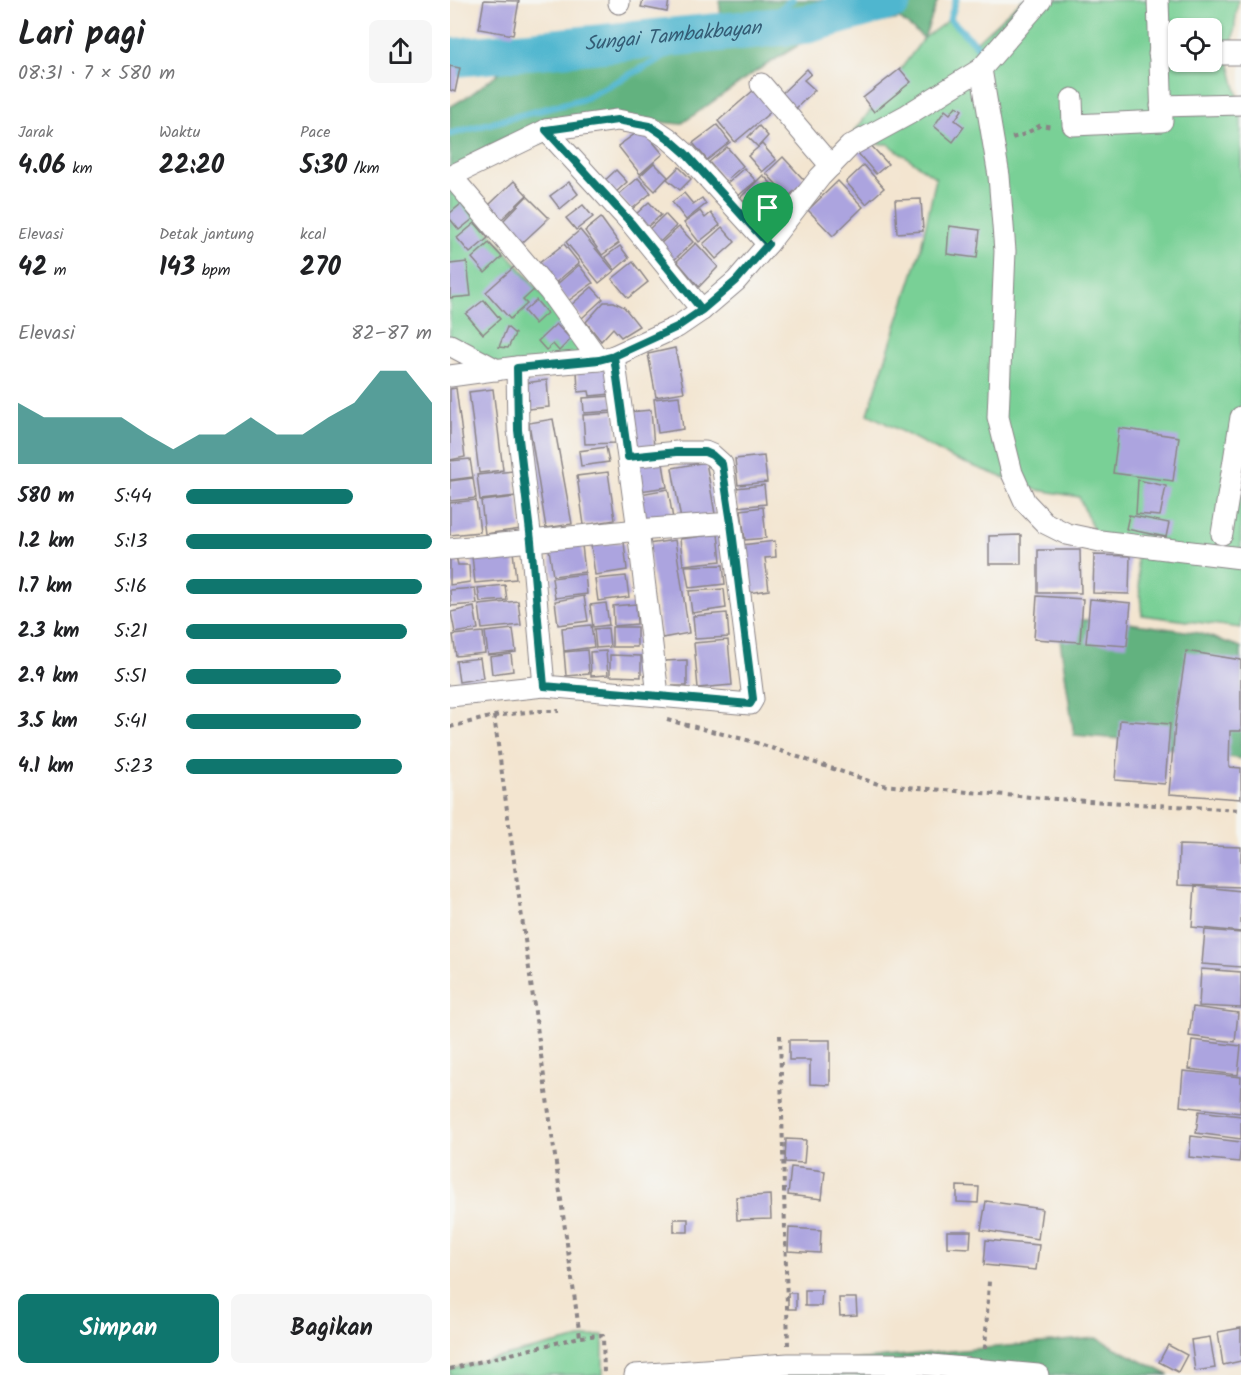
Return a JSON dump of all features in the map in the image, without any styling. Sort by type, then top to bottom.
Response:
[{"type":"street","points":[[450,376],[607,358],[677,327],[702,310],[736,281],[820,177],[850,146],[907,115],[982,67],[1041,0]]},
{"type":"street","points":[[1158,0],[1168,49]]},
{"type":"street","points":[[1222,54],[1241,54]]},
{"type":"street","points":[[1072,99],[1073,125],[1162,121],[1161,106],[1168,60]]},
{"type":"street","points":[[982,67],[999,176],[1005,251],[998,417],[1012,473],[1025,502],[1045,523],[1067,534],[1100,541],[1241,558]]},
{"type":"street","points":[[761,84],[831,166]]},
{"type":"street","points":[[1161,106],[1241,104]]},
{"type":"street","points":[[658,695],[628,457],[607,358],[451,177],[546,130],[617,120],[650,126],[685,153],[768,244]]},
{"type":"street","points":[[546,130],[632,224],[702,310]]},
{"type":"street","points":[[450,345],[507,369]]},
{"type":"street","points":[[507,369],[518,430],[531,541],[544,686]]},
{"type":"street","points":[[1222,534],[1236,480],[1241,417]]},
{"type":"street","points":[[450,696],[544,686],[750,704],[753,699],[722,464],[705,452],[677,452],[628,457]]},
{"type":"street","points":[[450,549],[731,523]]},
{"type":"street","points":[[635,1375],[788,1364],[921,1364],[1038,1375]]},
{"type":"path","points":[[993,140],[1006,140],[1025,134],[1041,125],[1059,128]]},
{"type":"path","points":[[450,727],[494,716],[566,710]]},
{"type":"path","points":[[494,716],[580,1337]]},
{"type":"path","points":[[657,718],[751,741],[881,784],[1056,799],[1241,810]]},
{"type":"path","points":[[780,1035],[788,1364]]},
{"type":"path","points":[[983,1370],[989,1281]]},
{"type":"path","points":[[450,1369],[580,1337],[603,1335],[604,1375]]},
{"type":"green space","points":[[719,0],[893,0],[808,24],[723,32]]},
{"type":"green space","points":[[898,0],[938,0],[924,38],[900,19],[847,28],[807,40],[758,70],[681,124],[617,118],[450,173],[450,107],[470,95],[545,37],[620,23],[705,43],[785,35]]},
{"type":"green space","points":[[1022,0],[1238,0],[1230,65],[1241,108],[1241,628],[1142,615],[1135,543],[1095,534],[1079,497],[1033,489],[952,458],[868,414],[920,252],[936,178],[888,144],[846,143],[923,39],[950,19],[974,44]]},
{"type":"green space","points":[[450,185],[596,358],[498,368],[450,342]]},
{"type":"green space","points":[[1057,619],[1115,621],[1199,633],[1241,647],[1241,759],[1173,749],[1133,740],[1074,735]]},
{"type":"green space","points":[[603,1335],[603,1375],[450,1375],[450,1369],[580,1338]]},
{"type":"green space","points":[[1096,1338],[1169,1375],[687,1375]]},
{"type":"building","points":[[484,0],[519,1],[513,35],[479,29]]},
{"type":"building","points":[[643,0],[669,0],[667,12],[641,7]]},
{"type":"building","points":[[450,66],[460,68],[455,92],[450,90]]},
{"type":"building","points":[[807,69],[811,74],[804,80],[815,90],[792,112],[777,98]]},
{"type":"building","points":[[900,69],[911,82],[874,112],[863,98]]},
{"type":"building","points":[[755,89],[773,110],[735,142],[718,121]]},
{"type":"building","points":[[956,106],[962,110],[955,120],[964,127],[953,142],[934,126],[945,110],[950,114]]},
{"type":"building","points":[[717,125],[730,142],[707,160],[693,143]]},
{"type":"building","points":[[759,126],[768,136],[758,147],[748,137]]},
{"type":"building","points":[[642,129],[663,154],[640,174],[618,146]]},
{"type":"building","points":[[867,141],[888,164],[876,174],[856,151]]},
{"type":"building","points":[[762,144],[776,160],[762,172],[748,156]]},
{"type":"building","points":[[727,147],[743,166],[725,181],[709,162]]},
{"type":"building","points":[[783,157],[805,181],[788,197],[766,173]]},
{"type":"building","points":[[654,163],[668,177],[655,191],[640,176]]},
{"type":"building","points":[[864,165],[884,188],[866,204],[846,182]]},
{"type":"building","points":[[679,167],[691,179],[680,190],[667,179]]},
{"type":"building","points":[[744,168],[756,181],[738,196],[727,183]]},
{"type":"building","points":[[616,170],[627,182],[612,196],[601,184]]},
{"type":"building","points":[[763,175],[787,200],[760,227],[736,202]]},
{"type":"building","points":[[638,178],[651,193],[631,210],[618,195]]},
{"type":"building","points":[[514,181],[527,195],[502,219],[489,205]]},
{"type":"building","points":[[838,181],[863,207],[833,236],[808,210]]},
{"type":"building","points":[[569,182],[578,194],[560,209],[550,196]]},
{"type":"building","points":[[684,193],[693,204],[702,198],[706,204],[686,220],[672,202]]},
{"type":"building","points":[[527,196],[549,218],[521,244],[503,221]]},
{"type":"building","points":[[921,199],[923,231],[897,233],[895,200]]},
{"type":"building","points":[[649,202],[661,215],[646,228],[634,216]]},
{"type":"building","points":[[461,204],[473,219],[459,230],[450,219],[450,213]]},
{"type":"building","points":[[583,205],[593,217],[576,230],[566,218]]},
{"type":"building","points":[[700,211],[705,218],[711,213],[720,225],[699,242],[684,223]]},
{"type":"building","points":[[665,214],[676,226],[658,244],[646,232]]},
{"type":"building","points":[[601,218],[619,243],[602,255],[585,231]]},
{"type":"building","points":[[475,223],[488,238],[470,253],[457,238]]},
{"type":"building","points":[[949,226],[980,230],[977,258],[947,254]]},
{"type":"building","points":[[679,227],[693,242],[674,260],[659,245]]},
{"type":"building","points":[[722,227],[735,242],[716,259],[703,244]]},
{"type":"building","points":[[580,230],[614,271],[599,283],[566,242]]},
{"type":"building","points":[[489,243],[502,257],[485,273],[472,258]]},
{"type":"building","points":[[696,243],[718,267],[699,287],[677,261]]},
{"type":"building","points":[[564,244],[579,263],[554,284],[538,264]]},
{"type":"building","points":[[620,246],[629,258],[615,270],[605,257]]},
{"type":"building","points":[[467,262],[471,296],[450,298],[450,264]]},
{"type":"building","points":[[633,262],[648,282],[628,298],[612,279]]},
{"type":"building","points":[[579,265],[593,283],[568,301],[555,286]]},
{"type":"building","points":[[515,266],[535,289],[523,300],[527,304],[510,319],[486,292]]},
{"type":"building","points":[[592,287],[603,299],[582,318],[571,305]]},
{"type":"building","points":[[484,300],[500,319],[483,334],[466,314]]},
{"type":"building","points":[[536,300],[547,313],[535,324],[524,311]]},
{"type":"building","points":[[604,302],[614,302],[624,307],[639,326],[621,337],[613,328],[601,341],[586,322]]},
{"type":"building","points":[[556,324],[571,339],[559,351],[553,344],[546,350],[538,341]]},
{"type":"building","points":[[507,327],[515,334],[508,348],[499,347]]},
{"type":"building","points":[[675,348],[684,392],[656,397],[648,354]]},
{"type":"building","points":[[609,368],[611,394],[590,396],[589,391],[578,392],[577,370]]},
{"type":"building","points":[[547,380],[549,407],[528,409],[525,383]]},
{"type":"building","points":[[456,388],[465,457],[450,460],[450,389]]},
{"type":"building","points":[[493,389],[503,470],[479,473],[469,392]]},
{"type":"building","points":[[612,396],[613,411],[584,413],[583,398]]},
{"type":"building","points":[[679,396],[683,429],[658,433],[654,399]]},
{"type":"building","points":[[651,410],[654,447],[632,449],[629,412]]},
{"type":"building","points":[[615,413],[617,443],[585,444],[583,415]]},
{"type":"building","points":[[553,419],[572,524],[546,528],[529,423]]},
{"type":"building","points":[[1119,428],[1179,437],[1173,481],[1113,473]]},
{"type":"building","points":[[606,447],[609,462],[581,466],[579,451]]},
{"type":"building","points":[[764,456],[767,482],[738,485],[735,459]]},
{"type":"building","points":[[662,458],[667,487],[640,491],[635,463]]},
{"type":"building","points":[[470,459],[473,477],[450,480],[450,461]]},
{"type":"building","points":[[706,462],[715,514],[681,520],[672,468]]},
{"type":"building","points":[[513,471],[516,496],[480,500],[477,475]]},
{"type":"building","points":[[608,472],[615,520],[584,525],[577,476]]},
{"type":"building","points":[[473,478],[476,498],[450,501],[450,481]]},
{"type":"building","points":[[1138,480],[1166,486],[1160,516],[1136,514]]},
{"type":"building","points":[[764,485],[766,504],[738,507],[736,488]]},
{"type":"building","points":[[668,489],[673,519],[645,524],[640,494]]},
{"type":"building","points":[[517,497],[521,529],[485,534],[481,501]]},
{"type":"building","points":[[476,500],[480,532],[450,535],[450,503]]},
{"type":"building","points":[[763,507],[766,538],[745,540],[741,510]]},
{"type":"building","points":[[1129,515],[1169,523],[1166,537],[1126,529]]},
{"type":"building","points":[[718,534],[721,561],[683,565],[680,539]]},
{"type":"building","points":[[1021,535],[1021,564],[989,564],[989,536]]},
{"type":"building","points":[[675,540],[689,633],[662,638],[648,544]]},
{"type":"building","points":[[775,541],[776,557],[765,558],[769,590],[748,593],[742,545]]},
{"type":"building","points":[[624,542],[627,570],[595,575],[591,545]]},
{"type":"building","points":[[582,545],[585,572],[553,576],[549,549]]},
{"type":"building","points":[[1038,550],[1080,550],[1081,593],[1038,593]]},
{"type":"building","points":[[513,551],[516,579],[475,583],[472,556]]},
{"type":"building","points":[[450,552],[455,552],[458,565],[469,565],[470,582],[450,585]]},
{"type":"building","points":[[1094,555],[1130,556],[1129,594],[1093,593]]},
{"type":"building","points":[[723,565],[725,584],[689,588],[685,566]]},
{"type":"building","points":[[585,574],[587,594],[555,598],[552,578]]},
{"type":"building","points":[[626,576],[629,597],[598,601],[595,579]]},
{"type":"building","points":[[505,585],[507,600],[480,602],[478,588]]},
{"type":"building","points":[[475,588],[477,604],[451,606],[450,590]]},
{"type":"building","points":[[724,589],[726,608],[692,613],[689,591]]},
{"type":"building","points":[[584,596],[588,621],[558,625],[555,601]]},
{"type":"building","points":[[1037,596],[1083,599],[1080,642],[1034,639]]},
{"type":"building","points":[[1090,599],[1131,603],[1127,646],[1086,643]]},
{"type":"building","points":[[518,601],[521,625],[482,629],[479,605]]},
{"type":"building","points":[[606,603],[609,625],[593,627],[590,605]]},
{"type":"building","points":[[636,604],[637,624],[614,626],[613,606]]},
{"type":"building","points":[[474,607],[478,629],[455,633],[451,612]]},
{"type":"building","points":[[727,613],[729,637],[695,639],[693,616]]},
{"type":"building","points":[[591,625],[594,647],[564,651],[562,628]]},
{"type":"building","points":[[612,627],[637,627],[637,647],[612,647]]},
{"type":"building","points":[[608,628],[610,647],[596,648],[594,629]]},
{"type":"building","points":[[513,629],[516,652],[488,655],[485,632]]},
{"type":"building","points":[[483,632],[485,653],[456,656],[453,635]]},
{"type":"building","points":[[728,640],[732,685],[698,688],[694,643]]},
{"type":"building","points":[[587,650],[589,674],[566,676],[564,652]]},
{"type":"building","points":[[606,651],[608,675],[591,676],[590,652]]},
{"type":"building","points":[[1186,651],[1241,660],[1241,731],[1230,731],[1229,767],[1241,768],[1241,799],[1169,794],[1175,724]]},
{"type":"building","points":[[511,654],[513,671],[492,674],[490,657]]},
{"type":"building","points":[[610,655],[641,656],[641,677],[610,676]]},
{"type":"building","points":[[480,658],[483,678],[459,682],[456,661]]},
{"type":"building","points":[[687,660],[687,686],[665,686],[665,661]]},
{"type":"building","points":[[1120,720],[1170,724],[1165,784],[1115,780]]},
{"type":"building","points":[[1179,845],[1241,847],[1241,887],[1178,885]]},
{"type":"building","points":[[1195,886],[1241,891],[1241,932],[1192,927]]},
{"type":"building","points":[[1205,930],[1241,933],[1241,967],[1202,964]]},
{"type":"building","points":[[1201,969],[1241,972],[1241,1008],[1199,1006]]},
{"type":"building","points":[[1193,1007],[1238,1013],[1235,1042],[1189,1036]]},
{"type":"building","points":[[789,1040],[830,1040],[830,1085],[810,1084],[810,1060],[789,1060]]},
{"type":"building","points":[[1192,1040],[1241,1046],[1238,1075],[1189,1069]]},
{"type":"building","points":[[1183,1071],[1241,1077],[1240,1113],[1180,1106]]},
{"type":"building","points":[[1199,1111],[1241,1116],[1241,1139],[1196,1133]]},
{"type":"building","points":[[1191,1136],[1241,1142],[1239,1162],[1189,1157]]},
{"type":"building","points":[[786,1139],[806,1140],[804,1163],[785,1162]]},
{"type":"building","points":[[791,1167],[825,1171],[822,1199],[788,1195]]},
{"type":"building","points":[[957,1186],[979,1187],[978,1203],[957,1202]]},
{"type":"building","points":[[770,1195],[771,1219],[737,1220],[736,1197]]},
{"type":"building","points":[[986,1201],[1042,1209],[1038,1239],[981,1230]]},
{"type":"building","points":[[674,1219],[688,1219],[688,1232],[674,1232]]},
{"type":"building","points":[[789,1228],[821,1230],[820,1253],[788,1251]]},
{"type":"building","points":[[947,1231],[971,1231],[970,1248],[947,1247]]},
{"type":"building","points":[[986,1240],[1039,1245],[1036,1270],[984,1265]]},
{"type":"building","points":[[805,1290],[822,1290],[821,1306],[805,1306]]},
{"type":"building","points":[[788,1293],[796,1293],[796,1309],[788,1309]]},
{"type":"building","points":[[839,1298],[856,1298],[857,1315],[840,1316]]},
{"type":"building","points":[[1241,1328],[1241,1361],[1223,1365],[1218,1332]]},
{"type":"building","points":[[1210,1337],[1215,1368],[1195,1371],[1191,1340]]},
{"type":"building","points":[[1168,1345],[1187,1355],[1178,1372],[1159,1362]]},
{"type":"waterway","points":[[450,134],[583,99],[685,46],[771,16],[792,0]]},
{"type":"waterway","name":"Sungai Tambakbayan","points":[[450,58],[808,24],[893,0]]},
{"type":"waterway","points":[[956,0],[950,19],[985,54],[986,58]]},
{"type":"route","points":[[768,244],[685,153],[650,126],[617,120],[546,130],[632,224],[702,310],[677,327],[614,356],[628,457],[677,452],[705,452],[722,464],[753,699],[750,704],[544,686],[518,430],[517,368],[599,360],[614,356],[677,327],[702,310],[736,281],[768,244]]}]
